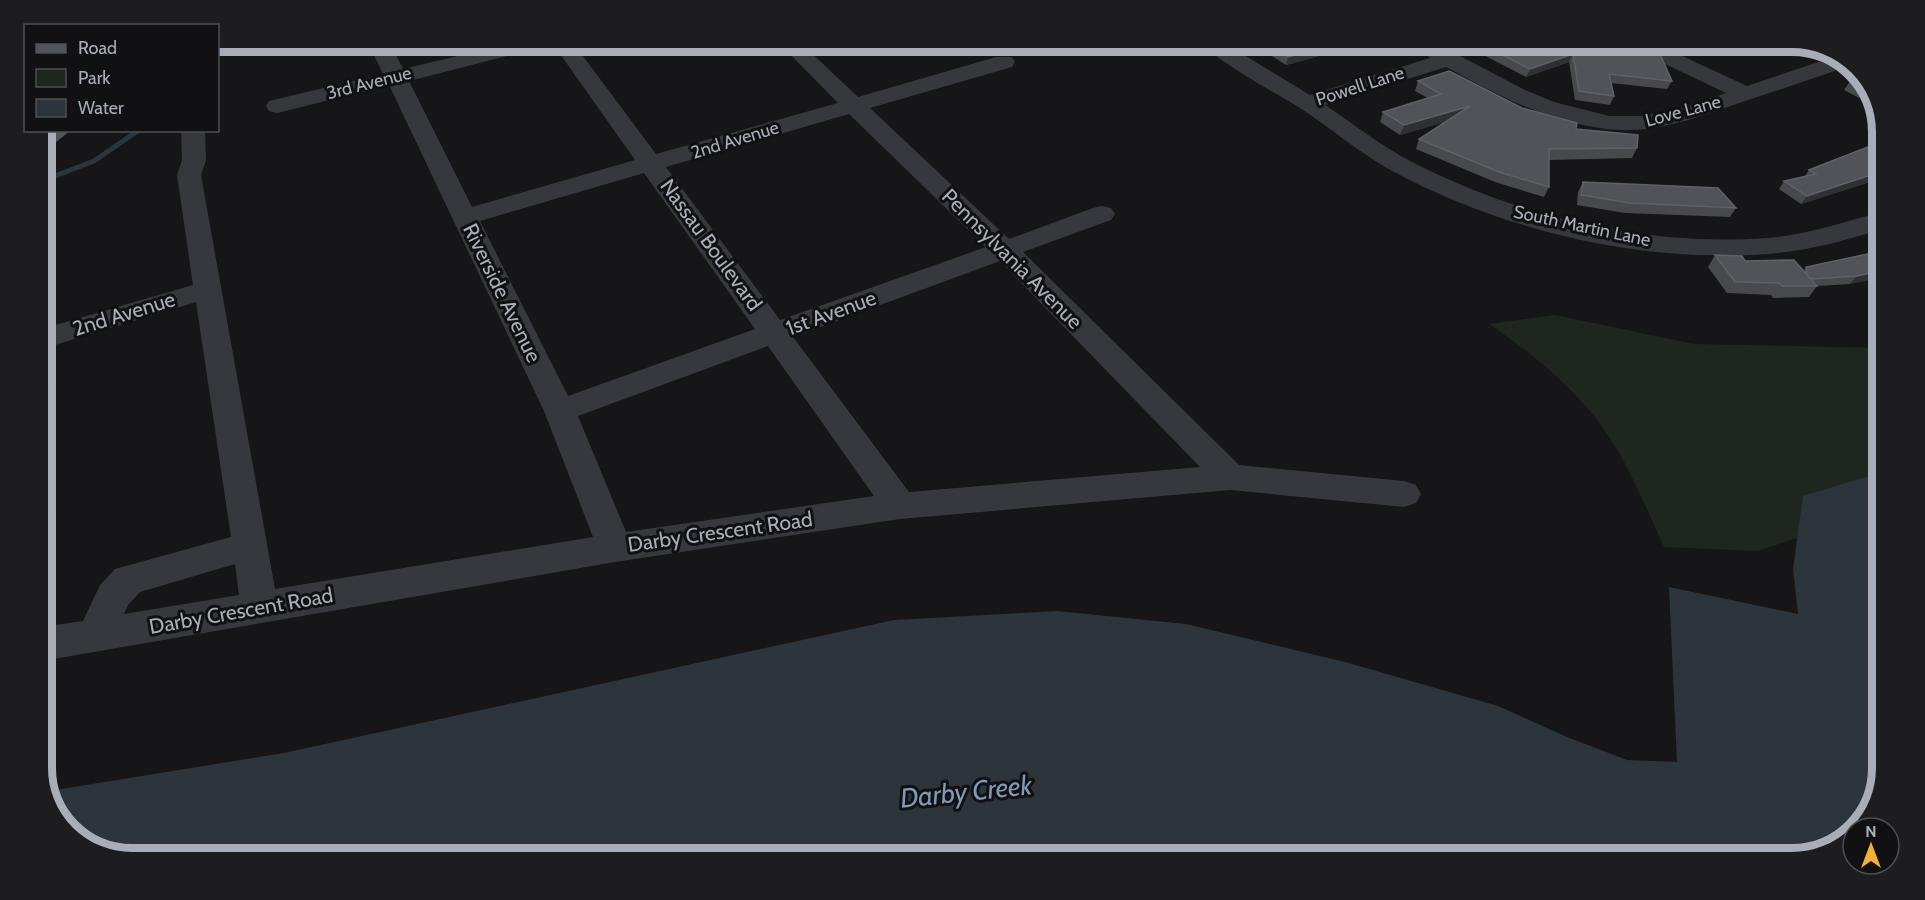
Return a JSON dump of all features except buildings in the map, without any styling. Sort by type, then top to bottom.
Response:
[{"type":"street","name":"Riverside Avenue","points":[[384,52],[560,411],[615,548]]},
{"type":"street","name":"3rd Avenue","points":[[277,106],[497,52]]},
{"type":"street","name":"Nassau Boulevard","points":[[569,52],[900,506]]},
{"type":"street","name":"Pennsylvania Avenue","points":[[798,52],[1005,250],[1230,477]]},
{"type":"street","name":"South Martin Lane","points":[[1226,52],[1403,167],[1490,205],[1621,238],[1688,246],[1756,246],[1840,235],[1872,224]]},
{"type":"street","name":"Love Lane","points":[[1437,52],[1533,103],[1591,121],[1626,124],[1659,122],[1834,64]]},
{"type":"street","points":[[1656,52],[1744,93]]},
{"type":"street","name":"Powell Lane","points":[[1307,103],[1448,58]]},
{"type":"street","name":"2nd Avenue","points":[[465,217],[1004,62]]},
{"type":"street","points":[[193,132],[194,160],[189,175],[206,290],[260,608]]},
{"type":"street","name":"1st Avenue","points":[[560,411],[1102,214]]},
{"type":"street","name":"2nd Avenue","points":[[53,336],[206,290]]},
{"type":"street","name":"Darby Crescent Road","points":[[53,642],[615,548],[900,506],[1230,477],[1404,494]]},
{"type":"street","points":[[96,635],[113,596],[128,580],[249,546]]},
{"type":"green space","points":[[1555,315],[1694,344],[1872,348],[1872,514],[1757,551],[1664,547],[1623,460],[1597,420],[1565,384],[1547,368],[1489,324]]},
{"type":"water","name":"Darby Creek","points":[[1872,475],[1871,784],[1862,808],[1856,816],[1841,816],[1841,831],[1814,845],[1803,847],[132,848],[116,846],[92,837],[84,831],[63,808],[56,790],[284,753],[894,620],[1057,611],[1186,624],[1345,662],[1498,706],[1567,737],[1627,760],[1677,762],[1669,587],[1798,614],[1793,569],[1803,496]]},
{"type":"waterway","points":[[53,177],[94,161],[136,132]]}]
